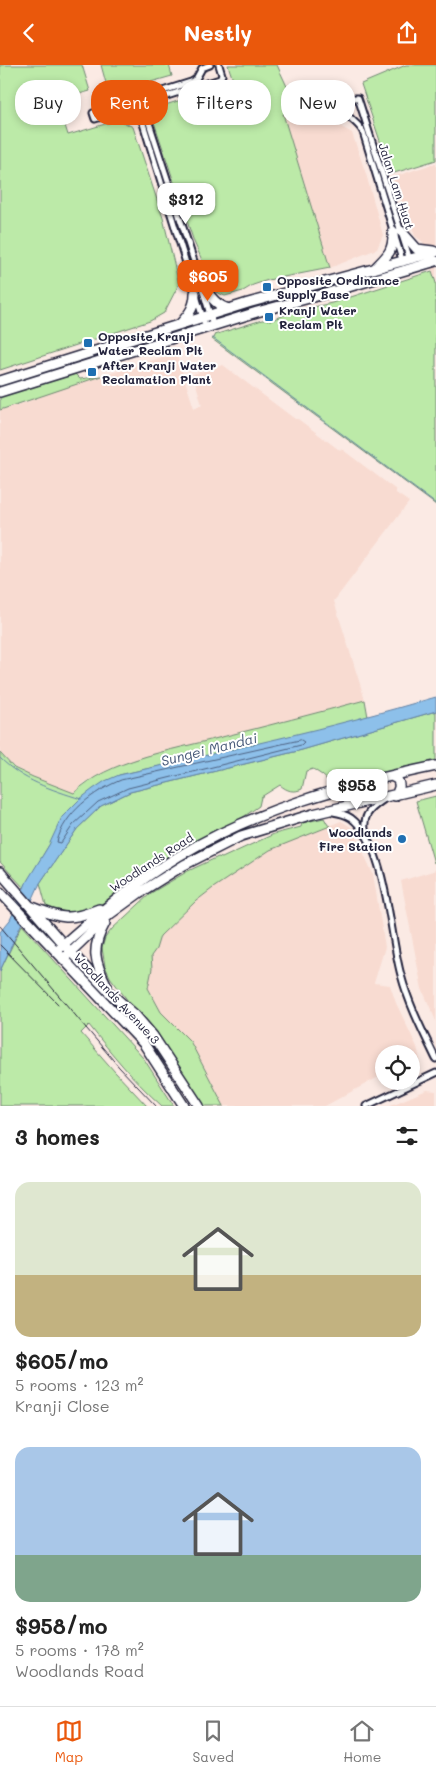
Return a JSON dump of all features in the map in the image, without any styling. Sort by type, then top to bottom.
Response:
[{"type":"main road","points":[[374,269],[390,253],[397,231],[417,249],[436,252]]},
{"type":"main road","points":[[0,392],[283,304],[328,293],[408,265],[436,252]]},
{"type":"main road","points":[[0,381],[181,323],[323,283],[374,269],[436,261]]},
{"type":"main road","points":[[200,281],[216,303],[230,309]]},
{"type":"main road","points":[[323,283],[328,293]]},
{"type":"main road","points":[[181,323],[192,310],[195,302],[194,293]]},
{"type":"main road","name":"Woodlands Road","points":[[63,959],[108,911],[143,879],[180,855],[247,821],[308,799],[391,776],[436,766]]},
{"type":"main road","points":[[391,776],[397,779],[399,785],[395,796]]},
{"type":"main road","name":"Woodlands Road","points":[[60,947],[108,911],[184,865],[242,836],[328,811],[436,785]]},
{"type":"main road","points":[[0,873],[2,880],[0,884]]},
{"type":"main road","points":[[0,873],[28,905],[60,947],[63,959]]},
{"type":"main road","points":[[0,891],[60,947],[70,952]]},
{"type":"main road","points":[[28,905],[67,918],[108,911]]},
{"type":"main road","points":[[108,911],[96,939],[95,949],[99,968],[110,993]]},
{"type":"main road","name":"Woodlands Avenue 3","points":[[70,952],[110,993],[135,1015],[153,1036],[199,1106]]},
{"type":"main road","name":"Woodlands Avenue 3","points":[[63,959],[144,1044],[184,1106]]},
{"type":"street","points":[[168,91],[196,79],[202,68],[210,65]]},
{"type":"street","points":[[168,94],[220,79],[222,75],[219,65]]},
{"type":"street","name":"Jalan Lam Huat","points":[[397,231],[360,104],[358,98],[354,97],[345,103],[345,111],[349,118],[360,126],[363,132],[408,265]]},
{"type":"street","points":[[140,102],[95,119],[93,113],[140,102]]},
{"type":"street","points":[[147,125],[194,293],[207,316]]},
{"type":"street","points":[[148,125],[200,281],[210,327]]},
{"type":"street","points":[[385,798],[366,815],[364,825],[367,839],[382,879],[397,961],[404,986],[414,1014],[436,1059]]},
{"type":"street","points":[[328,811],[343,813],[350,817],[367,839]]},
{"type":"street","points":[[366,1106],[436,1073]]},
{"type":"shaded area","points":[[286,125],[338,125],[352,133],[366,174],[383,235],[377,249],[330,268]]},
{"type":"shaded area","points":[[436,163],[436,283],[423,242],[415,236],[393,177]]},
{"type":"shaded area","points":[[176,353],[194,408],[202,405],[193,374],[223,365],[295,419],[298,419],[338,449],[343,450],[409,502],[334,601],[365,700],[109,769],[84,783],[74,793],[33,777],[14,767],[0,753],[0,410]]},
{"type":"shaded area","points":[[341,821],[351,827],[373,874],[385,947],[374,983],[390,985],[396,1003],[416,1045],[375,1045],[375,1079],[325,1106],[224,1106],[190,1041],[161,1012],[148,987],[152,969],[151,956],[156,949],[160,936],[196,901],[270,850]]},
{"type":"shaded area","points":[[436,870],[436,1021],[422,989],[401,881]]},
{"type":"shaded area","points":[[427,1090],[436,1091],[436,1106],[389,1106]]},
{"type":"green space","points":[[0,65],[82,65],[90,91],[81,93],[81,80],[15,80],[15,125],[65,125],[68,135],[102,125],[129,125],[133,127],[163,218],[179,284],[164,313],[150,321],[0,370]]},
{"type":"green space","points":[[101,65],[169,65],[172,76],[158,80],[105,80]]},
{"type":"green space","points":[[228,65],[277,65],[284,80],[281,80],[281,125],[286,125],[330,268],[268,280],[243,291],[225,296],[216,292],[194,242],[155,125],[168,125],[168,104],[178,101],[178,125],[271,125],[271,80],[233,80]]},
{"type":"green space","points":[[406,65],[436,65],[436,160],[391,174],[361,84]]},
{"type":"green space","points":[[432,271],[436,283],[436,505],[212,339],[215,337],[214,335],[262,320],[272,320],[295,311],[332,303]]},
{"type":"green space","points":[[75,374],[80,379],[101,376],[0,410],[0,397]]},
{"type":"green space","points":[[365,700],[368,717],[296,736],[119,775],[49,845],[24,888],[0,862],[0,753],[14,768],[74,793],[88,782],[123,764],[162,752]]},
{"type":"green space","points":[[436,711],[436,764],[337,788],[313,769],[306,771],[302,789],[291,791],[280,785],[261,797],[259,806],[245,816],[143,873],[101,904],[80,912],[47,909],[40,883],[77,829],[101,806],[130,792],[302,750]]},
{"type":"green space","points":[[436,796],[436,862],[434,863],[416,801]]},
{"type":"green space","points":[[324,818],[330,826],[270,850],[196,901],[160,936],[156,949],[151,956],[152,969],[148,988],[161,1012],[190,1041],[224,1106],[202,1106],[110,977],[105,966],[102,948],[105,938],[112,929],[151,893],[188,871],[274,834],[301,827],[302,823]]},
{"type":"green space","points":[[22,925],[144,1059],[174,1106],[162,1106],[152,1097],[89,1025],[81,1033],[147,1106],[0,1106],[0,971]]},
{"type":"water","points":[[436,697],[436,711],[302,750],[130,792],[101,806],[77,829],[40,883],[0,971],[0,932],[10,920],[27,881],[49,845],[62,817],[80,799],[105,781],[119,775],[318,729]]},
{"type":"waterway","points":[[213,338],[436,504]]},
{"type":"waterway","points":[[0,758],[18,773],[48,788],[81,799]]},
{"type":"railway","points":[[0,926],[119,1067],[156,1106]]},
{"type":"railway","points":[[0,945],[58,1004]]},
{"type":"place","name":"Opposite Ordinance Supply Base","points":[[267,287]]},
{"type":"place","name":"Kranji Water Reclam Plt","points":[[269,317]]},
{"type":"place","name":"Opposite Kranji Water Reclam Plt","points":[[88,343]]},
{"type":"place","name":"After Kranji Water Reclamation Plant","points":[[92,372]]},
{"type":"place","name":"Woodlands Fire Station","points":[[402,839]]},
{"type":"water label","name":"Sungei Mandai","points":[[209,749]]}]
